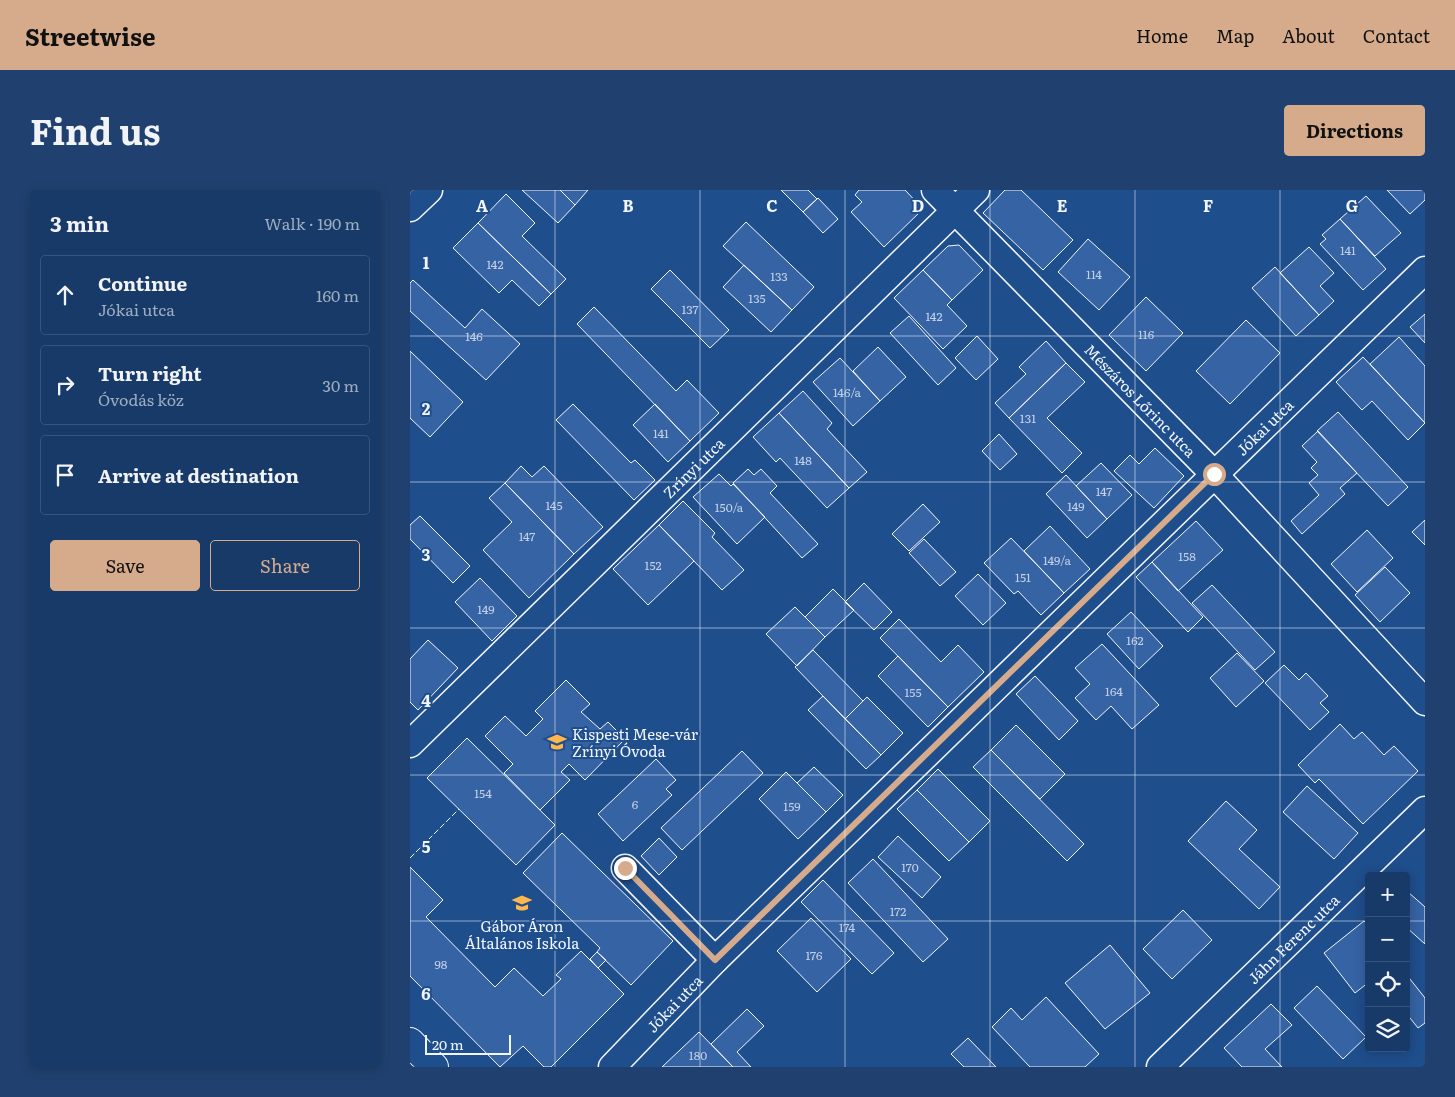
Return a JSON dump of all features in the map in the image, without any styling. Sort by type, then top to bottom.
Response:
[{"type":"street","points":[[410,208],[429,190]]},
{"type":"street","name":"Mészáros Lőrinc utca","points":[[935,190],[1214,474],[1425,702]]},
{"type":"street","name":"Zrínyi utca","points":[[410,744],[976,190]]},
{"type":"street","name":"Jókai utca","points":[[612,1067],[715,960],[1425,270]]},
{"type":"street","name":"Jáhn Ferenc utca","points":[[1160,1067],[1425,810]]},
{"type":"street","points":[[625,868],[715,960]]},
{"type":"street","points":[[410,1042],[434,1067]]},
{"type":"building","points":[[522,190],[560,190],[575,205],[558,223]]},
{"type":"building","points":[[560,190],[588,190],[575,205]]},
{"type":"building","points":[[781,190],[808,190],[817,199],[803,212]]},
{"type":"building","points":[[859,190],[905,190],[923,209],[884,247],[851,212],[862,202],[855,195]]},
{"type":"building","points":[[1005,190],[1021,190],[1073,240],[1043,270],[983,213]]},
{"type":"building","points":[[1387,190],[1425,190],[1425,200],[1410,214]]},
{"type":"building","points":[[506,194],[535,223],[522,236],[566,279],[551,294],[478,223]]},
{"type":"building","points":[[1366,196],[1401,233],[1375,256],[1340,219]]},
{"type":"building","points":[[818,198],[838,219],[823,233],[803,212]]},
{"type":"building","points":[[1340,219],[1386,269],[1363,290],[1320,244],[1326,239],[1322,235]]},
{"type":"building","points":[[746,222],[814,287],[792,310],[723,246]]},
{"type":"building","points":[[478,223],[551,294],[539,306],[512,280],[499,293],[453,248]]},
{"type":"building","points":[[1088,239],[1130,277],[1099,310],[1058,272]]},
{"type":"building","points":[[959,245],[983,270],[952,300],[923,270],[948,246]]},
{"type":"building","points":[[1309,247],[1334,273],[1320,286],[1334,301],[1319,315],[1280,273]]},
{"type":"building","points":[[744,265],[792,310],[771,332],[723,287]]},
{"type":"building","points":[[1275,267],[1319,315],[1296,336],[1252,288]]},
{"type":"building","points":[[670,270],[729,330],[710,348],[651,289]]},
{"type":"building","points":[[923,270],[952,300],[947,305],[967,326],[943,349],[894,298]]},
{"type":"building","points":[[413,280],[465,328],[482,309],[520,344],[486,380],[410,311],[410,283]]},
{"type":"building","points":[[1146,297],[1183,333],[1146,371],[1109,335]]},
{"type":"building","points":[[594,307],[676,391],[687,380],[719,413],[690,441],[577,324]]},
{"type":"building","points":[[1425,314],[1425,343],[1410,327]]},
{"type":"building","points":[[909,316],[956,368],[938,385],[890,333]]},
{"type":"building","points":[[1246,320],[1280,353],[1230,404],[1196,371]]},
{"type":"building","points":[[977,336],[998,359],[976,380],[955,358]]},
{"type":"building","points":[[1399,337],[1425,366],[1425,423],[1370,364]]},
{"type":"building","points":[[1046,341],[1066,363],[1009,418],[995,403],[1026,374],[1019,367]]},
{"type":"building","points":[[878,347],[906,377],[880,401],[853,371]]},
{"type":"building","points":[[410,351],[463,402],[430,437],[410,418]]},
{"type":"building","points":[[1363,357],[1425,423],[1408,440],[1372,401],[1362,410],[1336,382]]},
{"type":"building","points":[[840,358],[880,401],[853,426],[813,382]]},
{"type":"building","points":[[1066,363],[1085,382],[1047,418],[1082,453],[1062,473],[1009,418]]},
{"type":"building","points":[[803,391],[832,423],[827,429],[867,472],[849,488],[779,413]]},
{"type":"building","points":[[573,404],[631,463],[635,460],[655,480],[634,500],[556,420]]},
{"type":"building","points":[[655,404],[690,441],[668,462],[633,425]]},
{"type":"building","points":[[1338,412],[1408,487],[1388,506],[1317,431]]},
{"type":"building","points":[[779,413],[849,488],[827,508],[780,458],[776,462],[753,437]]},
{"type":"building","points":[[1318,431],[1357,473],[1340,488],[1345,494],[1302,534],[1291,521],[1319,495],[1309,483],[1318,475],[1311,468],[1317,462],[1302,446]]},
{"type":"building","points":[[999,434],[1017,454],[1000,470],[982,451]]},
{"type":"building","points":[[1155,448],[1184,476],[1154,508],[1114,471],[1130,455],[1139,464]]},
{"type":"building","points":[[1101,463],[1132,495],[1107,519],[1076,486]]},
{"type":"building","points":[[521,466],[532,477],[544,466],[603,527],[574,554],[505,483]]},
{"type":"building","points":[[748,469],[754,475],[761,469],[777,486],[770,493],[818,544],[802,558],[733,483]]},
{"type":"building","points":[[719,474],[731,486],[733,484],[765,517],[737,544],[693,497]]},
{"type":"building","points":[[1066,475],[1107,519],[1087,538],[1046,494]]},
{"type":"building","points":[[505,483],[574,554],[529,598],[483,550],[512,522],[489,498]]},
{"type":"building","points":[[683,501],[715,533],[712,537],[744,570],[722,590],[659,525]]},
{"type":"building","points":[[923,504],[940,522],[909,551],[892,534]]},
{"type":"building","points":[[420,516],[470,566],[453,583],[410,539],[410,525]]},
{"type":"building","points":[[1425,520],[1425,545],[1412,532]]},
{"type":"building","points":[[1196,521],[1223,550],[1178,591],[1152,562]]},
{"type":"building","points":[[659,525],[694,561],[648,605],[613,569]]},
{"type":"building","points":[[1050,526],[1090,569],[1064,593],[1024,551]]},
{"type":"building","points":[[1367,530],[1393,558],[1357,592],[1331,564]]},
{"type":"building","points":[[1011,538],[1064,593],[1041,615],[1018,591],[1014,594],[984,563]]},
{"type":"building","points":[[924,539],[956,572],[940,586],[909,553]]},
{"type":"building","points":[[1152,562],[1203,617],[1188,632],[1136,577]]},
{"type":"building","points":[[1385,567],[1410,593],[1380,622],[1355,595]]},
{"type":"building","points":[[978,574],[1006,603],[983,625],[955,596]]},
{"type":"building","points":[[480,578],[517,616],[492,641],[455,602]]},
{"type":"building","points":[[864,583],[892,612],[874,630],[845,602]]},
{"type":"building","points":[[1212,585],[1275,652],[1255,670],[1192,603]]},
{"type":"building","points":[[833,589],[854,610],[825,637],[805,617]]},
{"type":"building","points":[[795,607],[825,637],[797,666],[766,634]]},
{"type":"building","points":[[1131,612],[1163,646],[1139,669],[1107,634]]},
{"type":"building","points":[[899,619],[941,662],[958,645],[984,672],[948,707],[880,638]]},
{"type":"building","points":[[428,640],[458,668],[418,710],[410,702],[410,659]]},
{"type":"building","points":[[1102,644],[1159,705],[1132,729],[1111,706],[1096,720],[1075,698],[1090,684],[1075,668]]},
{"type":"building","points":[[813,650],[863,701],[845,719],[795,667]]},
{"type":"building","points":[[1237,653],[1264,681],[1236,707],[1210,678]]},
{"type":"building","points":[[898,656],[948,707],[928,727],[878,676]]},
{"type":"building","points":[[1284,665],[1299,680],[1306,673],[1328,696],[1320,703],[1329,712],[1310,730],[1265,683]]},
{"type":"building","points":[[1035,676],[1078,721],[1059,740],[1016,694]]},
{"type":"building","points":[[566,680],[590,704],[581,712],[600,729],[608,722],[625,739],[585,780],[569,764],[561,772],[570,780],[540,810],[504,773],[513,764],[485,736],[505,716],[526,736],[543,719],[535,711]]},
{"type":"building","points":[[823,696],[881,755],[866,769],[808,710]]},
{"type":"building","points":[[867,697],[903,733],[881,755],[845,719]]},
{"type":"building","points":[[1340,724],[1354,739],[1362,732],[1384,755],[1394,746],[1418,771],[1363,824],[1319,779],[1315,783],[1298,765]]},
{"type":"building","points":[[1016,725],[1065,774],[1040,799],[991,750]]},
{"type":"building","points":[[467,738],[555,825],[516,865],[427,778]]},
{"type":"building","points":[[991,750],[1084,844],[1067,861],[973,767]]},
{"type":"building","points":[[742,751],[763,773],[682,850],[661,828]]},
{"type":"building","points":[[656,759],[676,780],[666,789],[672,795],[623,841],[598,814]]},
{"type":"building","points":[[814,767],[843,795],[826,812],[797,783]]},
{"type":"building","points":[[938,769],[990,821],[969,842],[917,790]]},
{"type":"building","points":[[786,772],[826,812],[798,839],[759,799]]},
{"type":"building","points":[[1307,786],[1358,833],[1334,859],[1283,812]]},
{"type":"building","points":[[917,790],[969,842],[949,861],[897,809]]},
{"type":"building","points":[[1226,801],[1257,830],[1239,849],[1280,887],[1259,909],[1188,841]]},
{"type":"building","points":[[562,833],[673,941],[631,985],[597,952],[600,948],[523,873]]},
{"type":"building","points":[[898,836],[941,877],[922,898],[878,857]]},
{"type":"building","points":[[659,838],[677,857],[659,875],[641,856]]},
{"type":"building","points":[[873,859],[948,939],[923,962],[848,883]]},
{"type":"building","points":[[410,867],[443,900],[426,917],[495,987],[514,968],[543,996],[561,979],[556,975],[581,951],[624,994],[551,1067],[544,1067],[523,1046],[500,1067],[410,976]]},
{"type":"building","points":[[823,880],[894,953],[872,974],[801,902]]},
{"type":"building","points":[[1410,894],[1425,907],[1425,944],[1410,931]]},
{"type":"building","points":[[1183,910],[1212,940],[1172,979],[1143,949]]},
{"type":"building","points":[[811,918],[851,959],[817,992],[777,951]]},
{"type":"building","points":[[1364,921],[1365,985],[1355,993],[1324,953]]},
{"type":"building","points":[[1110,945],[1150,993],[1105,1029],[1065,983]]},
{"type":"building","points":[[597,952],[606,960],[598,968],[590,959]]},
{"type":"building","points":[[1410,979],[1425,998],[1425,1023],[1418,1028],[1410,1018]]},
{"type":"building","points":[[1317,986],[1365,1038],[1343,1059],[1294,1008]]},
{"type":"building","points":[[1046,997],[1099,1054],[1085,1067],[1030,1067],[992,1027],[1011,1008],[1022,1020]]},
{"type":"building","points":[[1271,1004],[1292,1025],[1265,1049],[1282,1067],[1242,1067],[1224,1048]]},
{"type":"building","points":[[747,1009],[764,1026],[737,1052],[751,1067],[733,1067],[711,1044]]},
{"type":"building","points":[[699,1032],[733,1067],[662,1067]]},
{"type":"building","points":[[968,1038],[996,1067],[964,1067],[951,1054]]},
{"type":"fence","points":[[410,858],[459,809]]},
{"type":"place","name":"Kispesti Mese-vár Zrínyi Óvoda","points":[[557,742]]},
{"type":"place","name":"Gábor Áron Általános Iskola","points":[[522,903]]},
{"type":"route","points":[[625,868],[715,960],[1214,474]]}]
